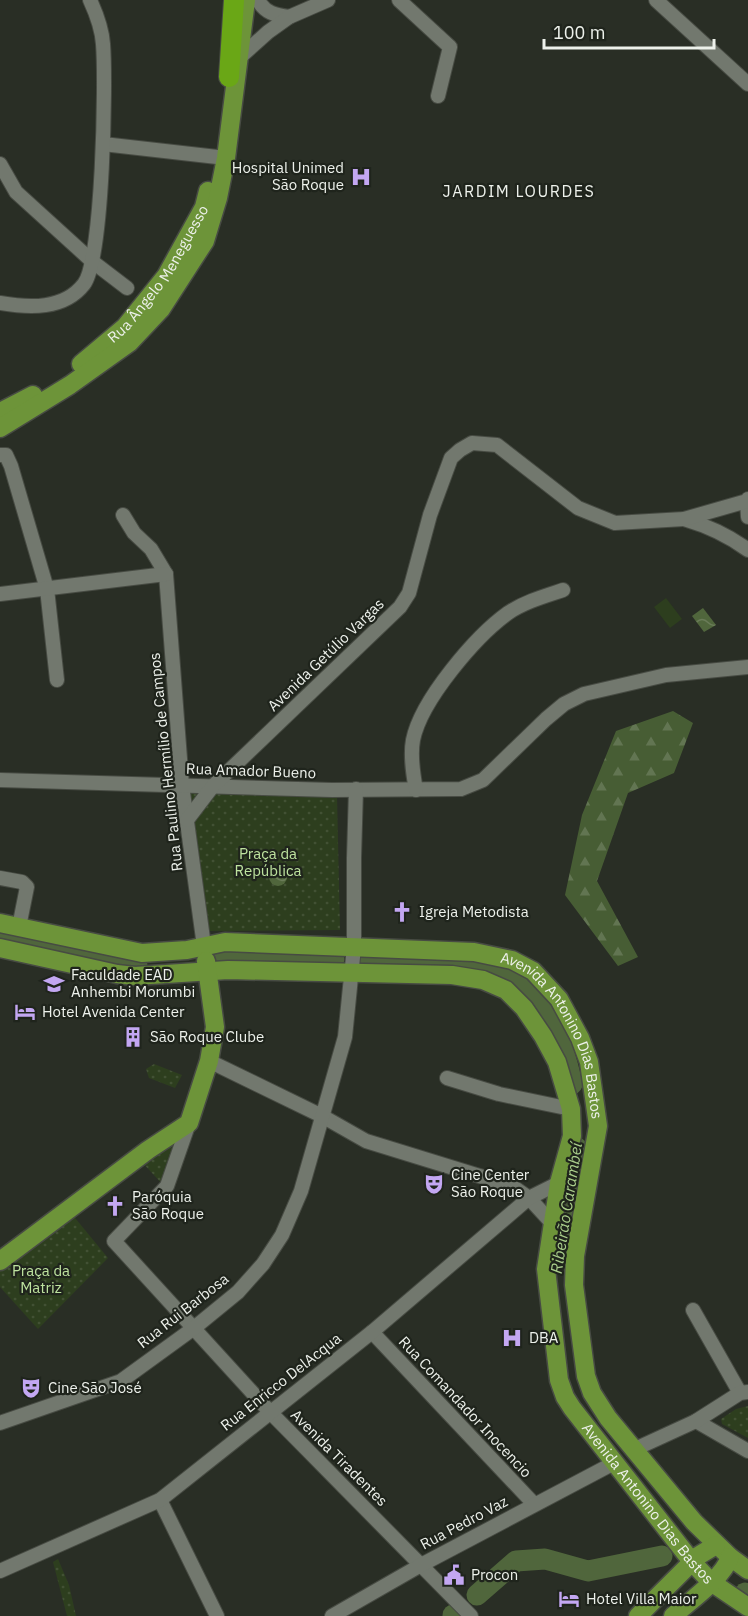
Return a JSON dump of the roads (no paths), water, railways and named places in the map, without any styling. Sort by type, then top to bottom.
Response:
[{"type":"highway","points":[[221,0],[232,33]]},
{"type":"highway","points":[[229,77],[234,0]]},
{"type":"main road","name":"Rua Ângelo Meneguesso","points":[[0,412],[66,376],[125,327],[166,276],[187,241],[204,207],[220,157],[234,99],[246,0]]},
{"type":"main road","name":"Rua Ângelo Meneguesso","points":[[0,428],[70,385],[129,343],[161,309],[205,241],[219,198],[220,157],[229,77]]},
{"type":"main road","name":"Avenida Antonino Dias Bastos","points":[[0,923],[142,953],[178,951],[225,942],[474,952],[512,960],[533,971],[559,999],[580,1038],[589,1062],[598,1126],[575,1256],[574,1285],[586,1376],[592,1393],[603,1410],[694,1522],[716,1545],[748,1570]]},
{"type":"main road","points":[[1,1257],[148,1150],[189,1123],[210,1061],[215,1027],[204,946]]},
{"type":"main road","name":"Avenida Antonino Dias Bastos","points":[[0,948],[135,976],[207,972],[452,975],[483,980],[506,990],[524,1008],[543,1036],[557,1062],[571,1109],[572,1137],[559,1182],[546,1269],[559,1380],[565,1397],[693,1563],[711,1582],[741,1603]]},
{"type":"main road","points":[[674,1539],[687,1536],[694,1522]]},
{"type":"main road","points":[[638,1616],[703,1552],[716,1545]]},
{"type":"main road","points":[[674,1616],[725,1568],[730,1557]]},
{"type":"main road","points":[[741,1603],[740,1582],[748,1576]]},
{"type":"street","points":[[0,303],[38,307],[59,303],[73,295],[86,283],[93,262],[103,144],[103,42],[95,10],[90,0]]},
{"type":"street","points":[[258,0],[271,14],[289,17]]},
{"type":"street","points":[[239,58],[289,17],[328,0]]},
{"type":"street","points":[[399,0],[450,47],[438,96]]},
{"type":"street","points":[[656,0],[748,84]]},
{"type":"street","points":[[103,144],[220,157]]},
{"type":"street","points":[[0,164],[16,192],[93,262],[127,288]]},
{"type":"street","name":"Avenida Getúlio Vargas","points":[[187,820],[213,786],[400,607],[409,593],[430,515],[451,458],[472,443],[496,445],[578,508],[615,523],[684,519],[748,500]]},
{"type":"street","points":[[3,455],[11,466],[47,589],[57,680]]},
{"type":"street","points":[[748,500],[748,517]]},
{"type":"street","points":[[0,594],[166,574],[151,549],[134,533],[123,515]]},
{"type":"street","points":[[684,519],[710,527],[731,537],[748,550]]},
{"type":"street","name":"Rua Paulino Hermílio de Campos","points":[[166,574],[182,785],[204,946]]},
{"type":"street","points":[[416,790],[413,764],[414,739],[428,705],[444,679],[487,632],[509,613],[563,590]]},
{"type":"street","name":"Rua Amador Bueno","points":[[0,780],[356,789],[461,789],[483,780],[546,719],[564,704],[584,694],[666,675],[748,667]]},
{"type":"street","points":[[354,947],[356,789]]},
{"type":"street","points":[[0,878],[22,882],[27,887],[19,927]]},
{"type":"street","name":"Rua Rui Barbosa","points":[[0,1423],[104,1388],[121,1380],[194,1328],[238,1292],[263,1264],[282,1235],[301,1191],[345,1036],[354,947]]},
{"type":"street","points":[[210,1061],[322,1116],[366,1141],[494,1179],[519,1189],[552,1223]]},
{"type":"street","points":[[447,1078],[499,1094],[571,1109]]},
{"type":"street","name":"Avenida Tiradentes","points":[[189,1123],[167,1186],[114,1241],[270,1412],[471,1616]]},
{"type":"street","name":"Rua Enricco DelAcqua","points":[[0,1570],[160,1500],[372,1332],[529,1198],[559,1182]]},
{"type":"street","points":[[635,1449],[696,1421],[744,1393],[693,1310]]},
{"type":"street","name":"Rua Comandador Inocencio","points":[[372,1332],[534,1504]]},
{"type":"street","points":[[696,1421],[748,1451]]},
{"type":"street","name":"Rua Pedro Vaz","points":[[332,1616],[534,1504],[614,1463]]},
{"type":"street","points":[[160,1500],[217,1616]]},
{"type":"water","points":[[703,608],[716,625],[704,632],[692,616]]},
{"type":"water","points":[[278,868],[284,871],[287,877],[284,883],[278,886],[272,883],[269,877],[272,871]]},
{"type":"waterway","name":"Ribeirão Carambeí","points":[[0,936],[137,966]]},
{"type":"waterway","name":"Ribeirão Carambeí","points":[[222,956],[334,959]]},
{"type":"waterway","name":"Ribeirão Carambeí","points":[[366,960],[470,965],[501,975],[518,985],[533,997],[553,1027],[561,1044],[572,1084]]},
{"type":"waterway","name":"Ribeirão Carambeí","points":[[558,1243],[576,1147]]},
{"type":"waterway","points":[[477,1595],[516,1561],[545,1559],[588,1571],[662,1556]]},
{"type":"place","name":"Hospital Unimed São Roque","points":[[361,177]]},
{"type":"place","name":"Igreja Metodista","points":[[402,912]]},
{"type":"place","name":"Faculdade EAD Anhembi Morumbi","points":[[54,984]]},
{"type":"place","name":"Hotel Avenida Center","points":[[25,1012]]},
{"type":"place","name":"São Roque Clube","points":[[133,1037]]},
{"type":"place","name":"Cine Center São Roque","points":[[434,1184]]},
{"type":"place","name":"Paróquia São Roque","points":[[115,1206]]},
{"type":"place","name":"DBA","points":[[512,1338]]},
{"type":"place","name":"Cine São José","points":[[31,1388]]},
{"type":"place","name":"Procon","points":[[454,1575]]},
{"type":"place","name":"Hotel Villa Maior","points":[[569,1599]]},
{"type":"district","name":"JARDIM LOURDES","points":[[519,191]]},
{"type":"park label","name":"Praça da República","points":[[268,862]]},
{"type":"park label","name":"Praça da Matriz","points":[[41,1280]]}]
